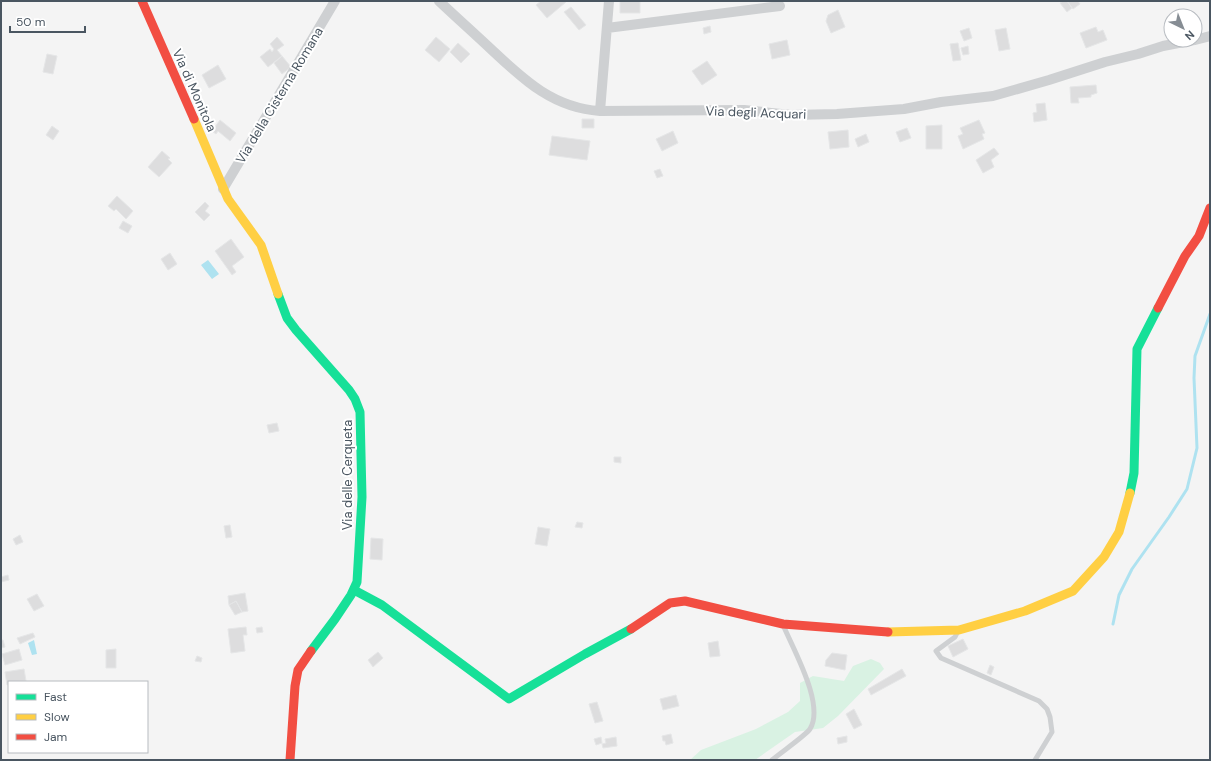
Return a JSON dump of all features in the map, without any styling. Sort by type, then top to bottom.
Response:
[{"type":"street","name":"Via di Monitola","points":[[142,1],[223,189]]},
{"type":"street","name":"Via della Cisterna Romana","points":[[223,189],[335,1]]},
{"type":"street","name":"Via degli Acquari","points":[[439,1],[516,72],[537,89],[570,106],[600,111],[744,110],[792,115],[837,114],[896,109],[993,96],[1105,62],[1163,46]]},
{"type":"street","points":[[600,111],[609,1]]},
{"type":"street","points":[[607,28],[780,6]]},
{"type":"street","name":"Via delle Cerqueta","points":[[223,189],[230,202],[256,236],[261,245],[287,318],[345,385],[355,399],[361,418],[362,506],[358,582],[326,630],[306,656],[298,670],[295,686],[290,760]]},
{"type":"street","points":[[354,590],[382,605],[509,699],[585,654],[631,629],[670,603],[685,601],[783,624],[882,632],[959,630],[1025,611],[1073,591],[1104,556],[1120,532],[1128,503],[1134,472],[1137,348],[1185,256],[1199,236],[1210,208]]},
{"type":"lane","points":[[772,760],[810,729],[814,719],[815,706],[811,691],[783,624]]},
{"type":"lane","points":[[959,630],[955,637],[936,651],[941,658],[1038,701],[1047,709],[1050,717],[1052,732],[1036,760]]},
{"type":"green space","points":[[871,659],[880,663],[884,669],[838,716],[823,728],[795,732],[755,760],[690,760],[701,750],[756,729],[788,712],[800,701],[800,683],[813,676],[844,681],[853,666]]},
{"type":"water","points":[[208,260],[219,274],[212,279],[201,265]]},
{"type":"water","points":[[34,640],[37,654],[32,655],[28,643]]},
{"type":"building","points":[[541,1],[566,2],[547,18],[536,5]]},
{"type":"building","points":[[620,1],[640,1],[640,13],[620,13]]},
{"type":"building","points":[[1067,1],[1072,8],[1067,12],[1060,3]]},
{"type":"building","points":[[1067,1],[1078,1],[1080,4],[1073,9]]},
{"type":"building","points":[[571,7],[586,25],[579,30],[564,12]]},
{"type":"building","points":[[838,10],[845,27],[831,33],[826,21],[828,15]]},
{"type":"building","points":[[710,26],[711,32],[704,34],[703,28]]},
{"type":"building","points":[[1096,27],[1098,32],[1103,30],[1107,40],[1086,48],[1080,33]]},
{"type":"building","points":[[969,28],[972,38],[964,41],[960,31]]},
{"type":"building","points":[[1006,28],[1010,49],[999,51],[995,30]]},
{"type":"building","points":[[277,37],[284,45],[277,50],[282,56],[268,67],[260,57],[270,49],[272,52],[274,49],[270,44]]},
{"type":"building","points":[[436,37],[450,49],[439,62],[425,50]]},
{"type":"building","points":[[787,40],[790,55],[772,59],[769,44]]},
{"type":"building","points":[[458,43],[470,54],[461,63],[450,52]]},
{"type":"building","points":[[958,43],[961,60],[953,61],[950,44]]},
{"type":"building","points":[[968,46],[969,54],[963,55],[961,48]]},
{"type":"building","points":[[47,54],[57,56],[53,74],[43,72]]},
{"type":"building","points":[[282,56],[291,67],[282,74],[274,63]]},
{"type":"building","points":[[707,61],[717,75],[702,85],[692,71]]},
{"type":"building","points":[[218,65],[226,79],[209,88],[202,75]]},
{"type":"building","points":[[1096,85],[1097,93],[1091,95],[1091,97],[1078,98],[1079,103],[1071,103],[1070,87]]},
{"type":"building","points":[[1045,103],[1047,120],[1034,122],[1033,113],[1037,112],[1036,104]]},
{"type":"building","points":[[582,119],[594,119],[594,128],[582,128]]},
{"type":"building","points":[[220,120],[236,133],[230,141],[218,131],[216,134],[212,131]]},
{"type":"building","points":[[979,120],[985,133],[982,134],[984,139],[963,149],[958,136],[963,134],[960,128]]},
{"type":"building","points":[[942,125],[942,149],[926,149],[926,126]]},
{"type":"building","points":[[52,126],[59,131],[53,140],[46,135]]},
{"type":"building","points":[[907,128],[911,138],[900,142],[896,132]]},
{"type":"building","points":[[848,130],[849,147],[830,149],[828,132]]},
{"type":"building","points":[[673,131],[678,143],[662,151],[656,139]]},
{"type":"building","points":[[866,134],[869,142],[858,147],[855,139]]},
{"type":"building","points":[[552,136],[590,141],[587,160],[549,155]]},
{"type":"building","points":[[994,148],[999,154],[991,160],[994,167],[983,173],[976,160]]},
{"type":"building","points":[[162,151],[170,158],[168,159],[172,163],[159,177],[148,167]]},
{"type":"building","points":[[660,169],[663,176],[657,178],[654,171]]},
{"type":"building","points":[[117,196],[133,211],[126,219],[116,209],[114,211],[108,206]]},
{"type":"building","points":[[205,202],[209,206],[205,211],[210,215],[204,221],[195,212]]},
{"type":"building","points":[[123,221],[132,226],[128,233],[119,228]]},
{"type":"building","points":[[231,239],[244,257],[232,266],[236,272],[232,275],[215,251]]},
{"type":"building","points":[[170,253],[177,264],[168,270],[161,259]]},
{"type":"building","points":[[277,423],[279,431],[269,433],[267,425]]},
{"type":"building","points":[[614,457],[621,457],[621,463],[614,462]]},
{"type":"building","points":[[577,522],[583,523],[582,528],[575,527]]},
{"type":"building","points":[[230,525],[232,537],[226,538],[224,526]]},
{"type":"building","points":[[538,527],[550,529],[547,546],[535,544]]},
{"type":"building","points":[[20,535],[23,542],[16,545],[13,539]]},
{"type":"building","points":[[371,538],[383,539],[382,560],[370,559]]},
{"type":"building","points":[[8,575],[9,580],[1,582],[1,577]]},
{"type":"building","points":[[245,593],[248,611],[242,612],[236,601],[229,605],[228,596]]},
{"type":"building","points":[[37,594],[44,606],[34,611],[27,599]]},
{"type":"building","points":[[236,601],[242,612],[235,615],[229,605]]},
{"type":"building","points":[[246,627],[247,635],[243,635],[245,651],[231,653],[228,629]]},
{"type":"building","points":[[262,627],[263,632],[257,633],[256,628]]},
{"type":"building","points":[[33,633],[35,637],[20,644],[17,638]]},
{"type":"building","points":[[963,639],[968,649],[953,657],[948,646]]},
{"type":"building","points":[[1,640],[3,640],[5,647],[1,648]]},
{"type":"building","points":[[718,641],[720,656],[710,657],[708,643]]},
{"type":"building","points":[[19,649],[22,660],[5,665],[2,654]]},
{"type":"building","points":[[116,649],[116,668],[106,668],[106,650]]},
{"type":"building","points":[[378,652],[383,658],[373,667],[368,660]]},
{"type":"building","points":[[832,653],[847,655],[845,670],[825,666],[826,660]]},
{"type":"building","points":[[197,656],[202,658],[201,662],[195,661]]},
{"type":"building","points":[[990,665],[994,667],[991,675],[987,673]]},
{"type":"building","points":[[24,669],[26,681],[8,681],[7,685],[5,672]]},
{"type":"building","points":[[902,669],[906,676],[871,695],[868,689]]},
{"type":"building","points":[[676,695],[679,706],[663,710],[660,699]]},
{"type":"building","points":[[597,702],[603,721],[595,723],[589,704]]},
{"type":"building","points":[[854,709],[862,725],[854,729],[846,714]]},
{"type":"building","points":[[671,734],[673,743],[666,745],[662,736]]},
{"type":"building","points":[[847,736],[847,742],[838,744],[837,738]]},
{"type":"building","points":[[601,737],[602,743],[596,745],[594,739]]},
{"type":"building","points":[[616,737],[617,746],[603,748],[602,744],[606,743],[605,739]]},
{"type":"waterway","points":[[1113,624],[1119,595],[1132,569],[1187,489],[1197,448],[1194,378],[1195,356],[1210,314]]},
{"type":"traffic: fast","points":[[278,294],[287,318],[349,390],[355,399],[360,412],[362,497],[357,582],[351,595],[311,651]]},
{"type":"traffic: fast","points":[[1130,493],[1134,473],[1137,349],[1158,308]]},
{"type":"traffic: fast","points":[[354,590],[382,605],[509,699],[585,654],[631,629]]},
{"type":"traffic: slow","points":[[194,119],[228,199],[261,245],[278,294]]},
{"type":"traffic: slow","points":[[888,632],[959,630],[1025,611],[1073,591],[1104,557],[1119,532],[1130,493]]},
{"type":"traffic: jam","points":[[142,1],[194,119]]},
{"type":"traffic: jam","points":[[1158,308],[1185,256],[1199,236],[1210,208]]},
{"type":"traffic: jam","points":[[631,629],[670,603],[685,601],[783,624],[888,632]]},
{"type":"traffic: jam","points":[[290,760],[295,686],[298,670],[311,651]]}]
